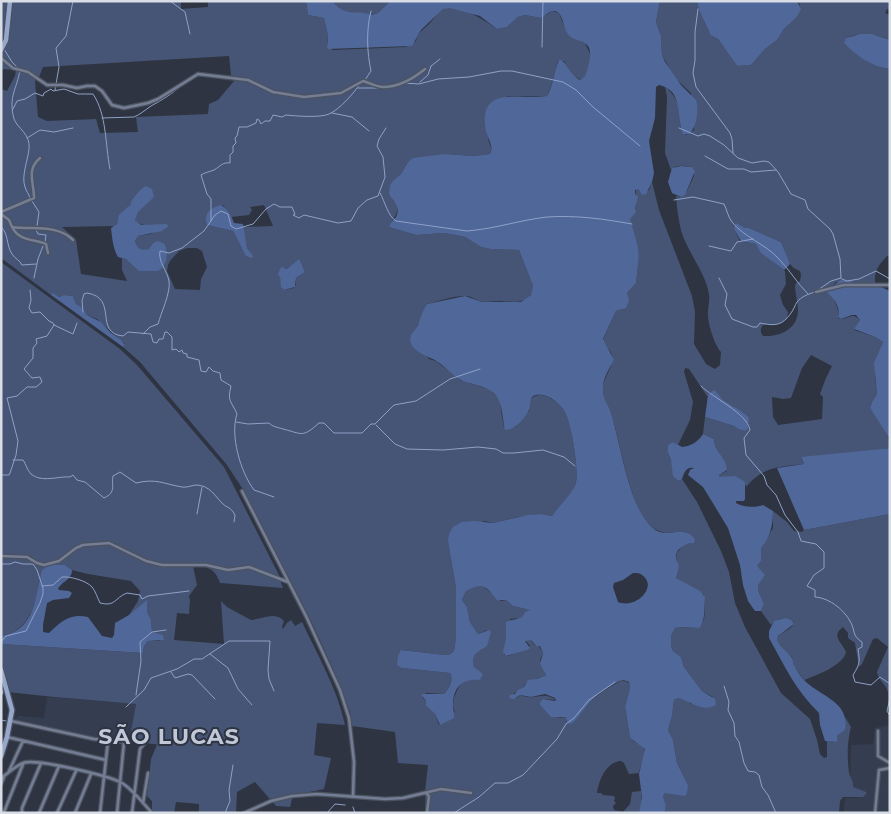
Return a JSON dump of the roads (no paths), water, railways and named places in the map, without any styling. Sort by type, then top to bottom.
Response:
[{"type":"street","points":[[1,50],[6,40],[10,1]]},
{"type":"street","points":[[1,58],[15,69],[28,72],[47,85],[63,85],[77,88],[95,86],[105,94],[112,105],[124,108],[158,99],[198,74],[248,80],[273,92],[304,97],[341,93],[364,81],[378,86],[389,86],[413,78],[425,69]]},
{"type":"street","points":[[40,158],[33,164],[33,199],[1,213],[9,220],[16,233],[25,239],[46,244],[48,252]]},
{"type":"street","points":[[12,227],[56,230],[65,233],[73,240]]},
{"type":"street","points":[[816,292],[844,285],[890,285]]},
{"type":"street","points":[[242,491],[306,616],[340,690],[349,718],[354,762],[353,796]]},
{"type":"street","points":[[1,556],[27,557],[37,564],[44,565],[59,561],[83,545],[109,543],[146,561],[162,565],[206,565],[228,570],[249,567],[288,582]]},
{"type":"street","points":[[1,670],[12,706],[8,737],[3,743],[1,756]]},
{"type":"street","points":[[10,721],[108,741],[124,742],[117,813]]},
{"type":"street","points":[[878,731],[878,756],[890,763]]},
{"type":"street","points":[[8,737],[106,760]]},
{"type":"street","points":[[132,813],[140,749],[148,739]]},
{"type":"street","points":[[8,773],[23,741]]},
{"type":"street","points":[[100,813],[108,741]]},
{"type":"street","points":[[4,812],[24,762]]},
{"type":"street","points":[[1,778],[24,762],[59,766],[104,776],[120,782],[152,813]]},
{"type":"street","points":[[22,813],[22,808],[41,763]]},
{"type":"street","points":[[39,813],[59,766]]},
{"type":"street","points":[[875,813],[879,770],[890,768]]},
{"type":"street","points":[[57,813],[76,770]]},
{"type":"street","points":[[143,803],[148,773]]},
{"type":"street","points":[[76,813],[91,774]]},
{"type":"street","points":[[1,784],[5,776]]},
{"type":"street","points":[[244,813],[264,803],[292,796],[317,794],[394,798],[441,788],[471,793]]},
{"type":"street","points":[[424,793],[429,796],[427,813]]},
{"type":"waterway","points":[[55,90],[59,67],[56,48],[66,36],[73,1]]},
{"type":"waterway","points":[[170,1],[185,12],[190,34]]},
{"type":"waterway","points":[[542,47],[543,1]]},
{"type":"waterway","points":[[698,9],[693,73],[696,87],[730,133],[733,153]]},
{"type":"waterway","points":[[365,80],[371,71],[368,41],[368,25],[371,11]]},
{"type":"waterway","points":[[4,49],[12,62],[20,70],[12,98],[12,111],[14,119],[28,139],[24,183],[30,198]]},
{"type":"waterway","points":[[420,82],[428,75],[431,66],[440,59]]},
{"type":"waterway","points":[[404,83],[419,84],[438,79],[469,77],[501,71],[512,71],[563,82],[576,90],[593,107],[640,146]]},
{"type":"waterway","points":[[211,221],[211,199],[207,194],[201,175],[223,164],[230,163],[230,155],[236,143],[235,138],[239,127],[247,127],[256,123],[257,119],[261,124],[265,121],[270,121],[273,115],[282,117],[286,115],[314,116],[329,114],[342,105],[360,84]]},
{"type":"waterway","points":[[102,118],[134,117],[139,115],[181,86]]},
{"type":"waterway","points":[[358,88],[379,88]]},
{"type":"waterway","points":[[13,109],[17,101],[35,93],[43,96],[44,93],[51,89],[53,91],[64,89],[78,94],[93,94],[101,111],[110,169]]},
{"type":"waterway","points":[[332,113],[352,117],[369,131]]},
{"type":"waterway","points":[[27,138],[40,130],[54,132],[73,128]]},
{"type":"waterway","points":[[143,334],[150,327],[158,324],[169,291],[169,281],[160,259],[160,251],[169,253],[182,248],[204,231],[215,215],[221,211],[228,214],[231,226],[236,229],[253,224],[266,209],[274,204],[280,207],[292,207],[295,214],[293,215],[299,218],[304,215],[338,223],[351,221],[358,208],[367,200],[378,196],[385,177],[383,157],[377,146],[386,128]]},
{"type":"waterway","points":[[679,128],[698,136],[704,134],[710,136],[724,145],[738,158],[752,163],[769,162],[778,172],[791,194],[805,200],[808,209],[830,229],[840,259],[841,278]]},
{"type":"waterway","points":[[705,156],[728,169],[744,169],[751,172],[776,170]]},
{"type":"waterway","points":[[380,193],[389,212],[396,221],[467,231],[547,217],[590,218],[632,224]]},
{"type":"waterway","points":[[674,200],[693,197],[724,204],[731,220],[737,227],[773,253],[808,294]]},
{"type":"waterway","points":[[32,201],[39,212],[37,226]]},
{"type":"waterway","points":[[1,227],[4,230],[10,251],[22,265],[36,264]]},
{"type":"waterway","points":[[36,230],[38,234],[46,235],[45,242]]},
{"type":"waterway","points":[[709,246],[731,251],[737,242],[753,239]]},
{"type":"waterway","points":[[34,278],[43,246]]},
{"type":"waterway","points":[[842,279],[847,281],[859,279],[876,271],[890,279]]},
{"type":"waterway","points":[[719,278],[727,294],[725,305],[732,319],[753,327],[757,327],[760,323],[770,325],[781,323],[792,312],[799,300],[815,292]]},
{"type":"waterway","points":[[818,290],[831,281],[841,278]]},
{"type":"waterway","points":[[30,290],[31,300],[29,308],[32,313],[40,312],[54,325],[73,334],[77,323]]},
{"type":"waterway","points":[[83,312],[82,301],[84,294],[97,296],[105,308],[109,329],[114,333],[123,336],[128,332],[151,334],[153,342],[157,343],[159,339],[163,339],[165,332],[167,332],[172,337],[172,350],[176,349],[179,352],[182,350],[183,353],[187,354],[187,357],[199,360],[201,371],[206,372],[209,367],[213,371],[220,373],[221,380],[231,386],[230,401],[237,414],[235,423],[236,442],[244,473],[254,490],[274,497]]},
{"type":"waterway","points":[[1,475],[9,475],[16,455],[18,441],[7,398],[17,396],[27,387],[36,387],[42,382],[40,377],[32,378],[24,369],[33,358],[33,348],[37,343],[36,339],[47,336],[54,325]]},
{"type":"waterway","points":[[236,422],[248,424],[269,423],[275,427],[302,434],[319,423],[324,423],[334,433],[362,433],[371,424],[375,424],[394,405],[416,401],[450,379],[480,369]]},
{"type":"waterway","points":[[701,386],[736,412],[748,424],[750,430],[744,438],[746,455],[764,476],[767,485],[776,495],[785,515],[798,532],[801,541],[816,544],[824,552],[824,568],[814,575],[807,586],[815,590],[815,597],[826,600],[842,610],[852,625],[856,636],[862,642],[862,647],[858,649],[858,665],[853,675],[855,682],[871,685],[880,677],[890,684]]},
{"type":"waterway","points":[[376,425],[395,444],[407,449],[443,450],[478,447],[496,449],[503,453],[543,450],[564,457],[575,466]]},
{"type":"waterway","points":[[13,460],[23,460],[28,471],[35,477],[70,477],[73,475],[77,480],[85,482],[104,498],[112,491],[113,476],[120,472],[136,483],[155,481],[184,487],[201,486],[209,489],[222,503],[232,510],[235,515],[234,522]]},
{"type":"waterway","points":[[197,514],[202,487]]},
{"type":"waterway","points":[[1,564],[15,562],[33,564],[43,588],[40,603],[26,631],[6,636],[1,642]]},
{"type":"waterway","points":[[42,586],[53,585],[62,577],[78,579],[90,585],[100,603],[105,604],[112,603],[127,593],[140,595],[142,599],[148,596],[189,591]]},
{"type":"waterway","points":[[136,695],[141,661],[140,642],[152,632],[166,630]]},
{"type":"waterway","points":[[126,707],[144,690],[151,678],[177,669],[194,659],[202,659],[229,641],[270,641],[268,670],[269,679],[274,691]]},
{"type":"waterway","points":[[210,654],[228,668],[238,689],[252,705]]},
{"type":"waterway","points":[[171,672],[175,678],[188,674],[192,675],[215,699]]},
{"type":"waterway","points":[[454,813],[479,797],[495,783],[508,783],[523,775],[557,739],[566,724],[574,718],[589,700],[615,682]]},
{"type":"waterway","points":[[724,686],[729,702],[728,710],[734,723],[735,736],[739,742],[744,763],[748,771],[759,775],[762,787],[776,813]]},
{"type":"waterway","points":[[1,689],[3,691],[1,697]]},
{"type":"waterway","points":[[890,698],[887,711],[890,716]]},
{"type":"waterway","points":[[1,720],[6,721]]},
{"type":"waterway","points":[[225,813],[230,801],[229,790],[233,765]]},
{"type":"waterway","points":[[327,813],[335,804],[345,805]]},
{"type":"waterway","points":[[353,807],[355,813]]},
{"type":"district","name":"SÃO LUCAS","points":[[169,736]]}]
